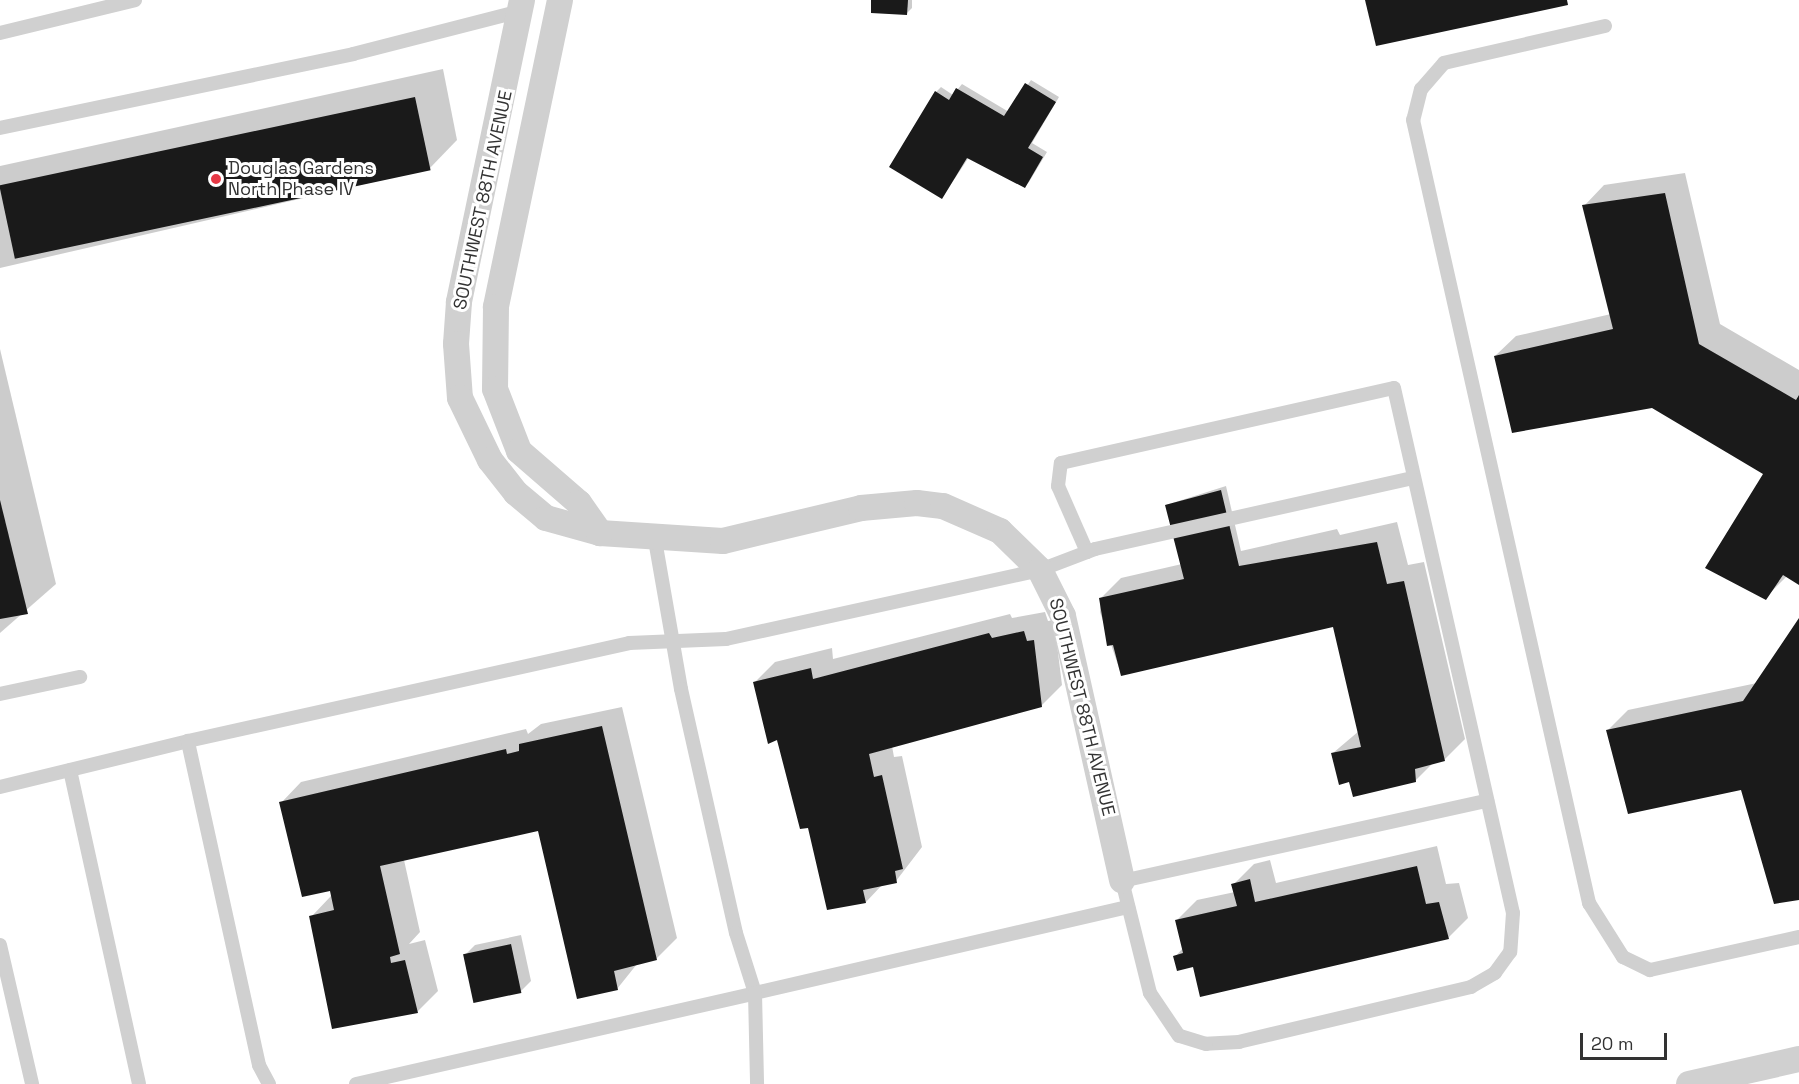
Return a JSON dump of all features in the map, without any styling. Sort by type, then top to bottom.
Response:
[{"type":"street","name":"SOUTHWEST 88TH AVENUE","points":[[600,533],[579,503],[536,469],[511,436],[495,389],[496,307],[559,10],[522,6],[457,334],[460,398],[487,455],[516,493],[546,518],[600,533],[655,540],[723,540],[861,508],[917,503],[943,506],[1000,531],[1040,570],[1063,616],[1122,881]]},
{"type":"street","points":[[487,455],[511,436]]},
{"type":"street","points":[[1689,1084],[1799,1059]]},
{"type":"lane","points":[[0,33],[135,0]]},
{"type":"lane","points":[[0,128],[353,54],[522,6]]},
{"type":"lane","points":[[1605,26],[1444,63],[1421,89],[1413,120],[1589,903],[1623,957],[1650,970],[1799,936]]},
{"type":"lane","points":[[1087,552],[1057,474],[1061,464],[1394,388],[1412,478],[1487,801],[1515,933],[1495,973],[1471,987],[1239,1042],[1206,1044],[1179,1036],[1162,1017],[1122,881],[1487,801]]},
{"type":"lane","points":[[0,787],[188,741],[629,643],[726,639],[1040,570],[1087,552],[1412,478]]},
{"type":"lane","points":[[655,540],[672,643],[736,933],[755,993],[757,1084]]},
{"type":"lane","points":[[0,694],[80,677]]},
{"type":"lane","points":[[188,741],[259,1065],[268,1084]]},
{"type":"lane","points":[[70,770],[139,1084]]},
{"type":"lane","points":[[356,1084],[1128,907]]},
{"type":"lane","points":[[0,945],[32,1084]]},
{"type":"building","points":[[871,0],[908,0],[907,15],[871,13]]},
{"type":"building","points":[[1365,0],[1567,0],[1568,5],[1376,46]]},
{"type":"building","points":[[1025,83],[1056,102],[1028,148],[1043,157],[1025,188],[967,158],[942,199],[889,167],[935,91],[949,100],[956,88],[1004,116]]},
{"type":"building","name":"Douglas Gardens North Phase IV","points":[[415,97],[431,170],[15,259],[0,185]]},
{"type":"building","points":[[1665,193],[1699,344],[1796,400],[1799,395],[1799,585],[1783,575],[1766,600],[1705,568],[1763,474],[1652,408],[1512,433],[1494,356],[1613,329],[1582,205]]},
{"type":"building","points":[[1221,490],[1239,566],[1377,542],[1387,584],[1404,581],[1445,761],[1415,769],[1416,782],[1353,797],[1349,782],[1339,785],[1331,753],[1361,747],[1333,627],[1121,676],[1113,645],[1107,646],[1099,598],[1184,579],[1165,505]]},
{"type":"building","points":[[0,500],[28,614],[0,619]]},
{"type":"building","points":[[1799,618],[1799,900],[1774,904],[1741,790],[1628,814],[1606,730],[1743,701]]},
{"type":"building","points":[[1024,631],[1027,641],[1034,640],[1042,707],[869,754],[874,777],[882,775],[903,869],[895,871],[897,883],[863,890],[866,903],[827,910],[808,828],[800,829],[777,740],[768,744],[753,682],[811,668],[813,679],[989,633],[992,638]]},
{"type":"building","points":[[602,726],[657,960],[614,971],[618,990],[577,999],[538,831],[380,866],[400,954],[390,957],[391,963],[405,960],[418,1013],[332,1029],[309,916],[334,910],[330,891],[302,897],[279,802],[506,749],[507,754],[519,751],[519,744]]},
{"type":"building","points":[[1417,866],[1426,904],[1439,902],[1449,939],[1200,997],[1193,967],[1177,971],[1173,956],[1183,953],[1175,920],[1237,906],[1231,884],[1250,879],[1255,902]]},
{"type":"building","points":[[511,944],[521,993],[473,1003],[463,954]]},
{"type":"place","name":"Douglas Gardens North Phase IV","points":[[216,179]]}]
